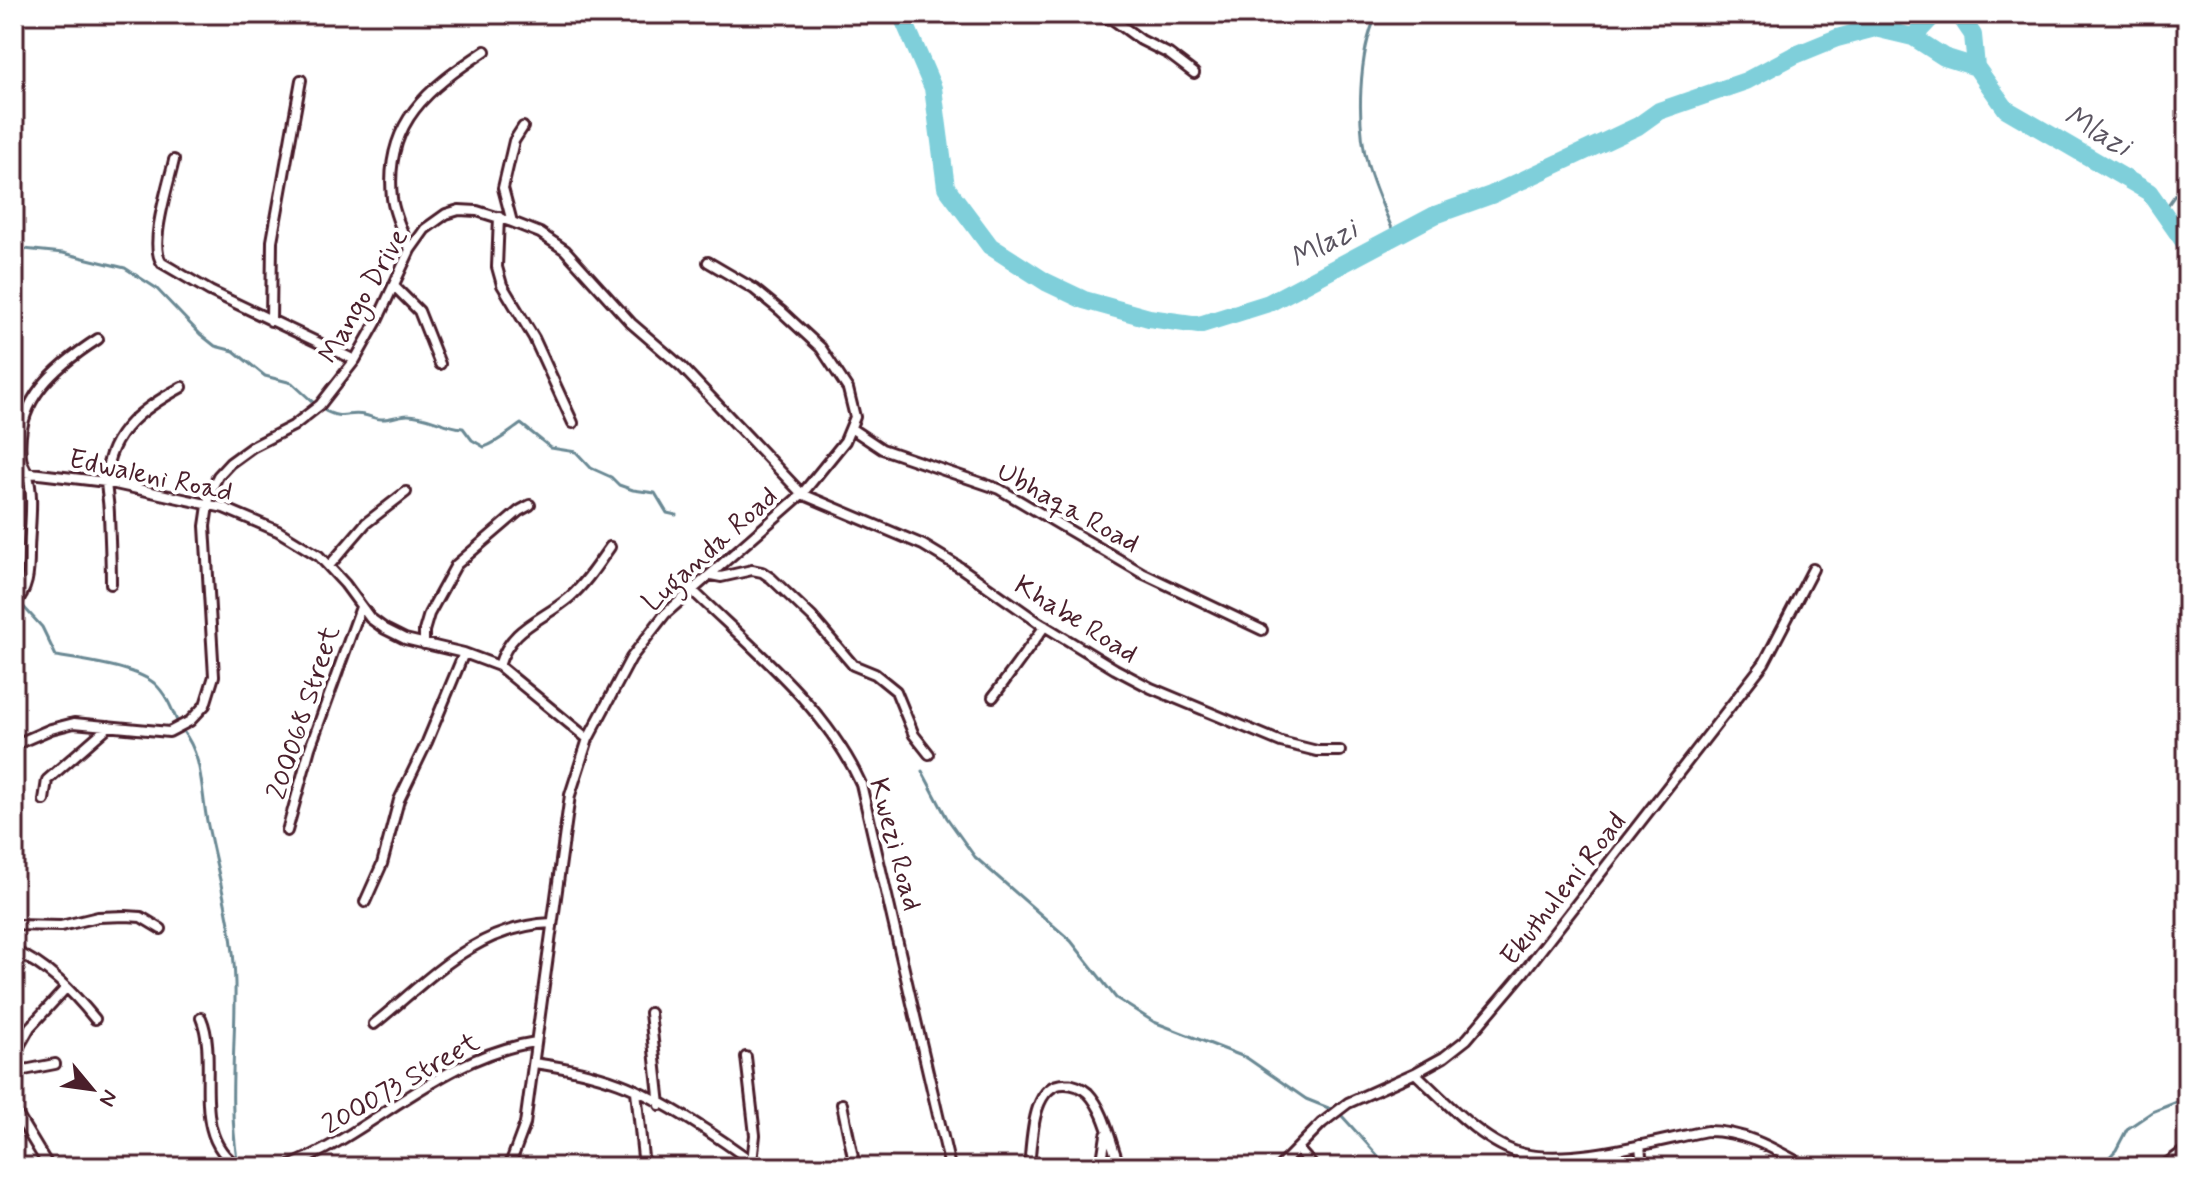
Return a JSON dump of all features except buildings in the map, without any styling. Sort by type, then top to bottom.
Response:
[{"type":"street","points":[[1080,14],[1112,19],[1194,73]]},
{"type":"street","points":[[410,250],[392,200],[395,155],[402,131],[412,110],[427,92],[485,51]]},
{"type":"street","points":[[271,321],[272,241],[301,80]]},
{"type":"street","points":[[512,222],[503,188],[514,141],[523,127]]},
{"type":"street","points":[[174,160],[157,240],[158,257],[162,263],[210,291],[355,360]]},
{"type":"street","name":"Mango Drive","points":[[14,745],[74,723],[169,732],[190,721],[205,705],[214,676],[206,504],[218,476],[230,463],[320,405],[355,360],[410,250],[425,229],[446,214],[459,210],[477,211],[499,217],[540,233],[565,250],[631,323],[682,367],[802,494]]},
{"type":"street","points":[[499,217],[497,267],[502,285],[534,338],[573,423]]},
{"type":"street","points":[[708,262],[763,296],[821,348],[848,389],[855,417],[852,429]]},
{"type":"street","points":[[394,286],[419,311],[440,364]]},
{"type":"street","points":[[14,605],[27,585],[29,570],[27,472],[21,458],[21,438],[30,402],[55,369],[98,339]]},
{"type":"street","points":[[111,584],[106,482],[112,450],[120,434],[150,404],[182,387]]},
{"type":"street","name":"Luganda Road","points":[[509,1167],[525,1124],[570,795],[588,739],[631,658],[665,614],[802,494],[852,429]]},
{"type":"street","name":"Ubhaqa Road","points":[[852,429],[882,449],[999,489],[1142,573],[1262,630]]},
{"type":"street","name":"Edwaleni Road","points":[[14,471],[106,482],[224,508],[278,531],[301,543],[329,566],[361,607],[385,629],[405,639],[464,653],[499,666],[588,739]]},
{"type":"street","points":[[329,566],[366,523],[406,492]]},
{"type":"street","name":"Khabe Road","points":[[802,494],[923,545],[1115,669],[1194,707],[1302,749],[1327,753],[1340,751]]},
{"type":"street","points":[[424,644],[429,614],[456,565],[530,505]]},
{"type":"street","points":[[499,666],[506,647],[519,631],[569,597],[610,547]]},
{"type":"street","name":"Ekuthuleni Road","points":[[1279,1167],[1322,1123],[1348,1103],[1415,1073],[1444,1057],[1467,1039],[1550,939],[1764,663],[1813,569]]},
{"type":"street","points":[[711,575],[721,577],[752,570],[771,578],[812,617],[853,665],[875,674],[896,691],[914,735],[929,754]]},
{"type":"street","name":"Kwezi Road","points":[[692,590],[818,716],[842,748],[861,784],[950,1167]]},
{"type":"street","name":"200068 Street","points":[[287,831],[310,748],[361,607]]},
{"type":"street","points":[[993,697],[1045,626]]},
{"type":"street","points":[[365,902],[382,864],[399,800],[464,653]]},
{"type":"street","points":[[44,800],[47,780],[109,726]]},
{"type":"street","points":[[14,925],[61,926],[98,917],[126,916],[141,917],[161,929]]},
{"type":"street","points":[[374,1024],[475,943],[524,926],[552,923]]},
{"type":"street","points":[[14,951],[35,961],[95,1019]]},
{"type":"street","points":[[14,1055],[30,1027],[66,988]]},
{"type":"street","points":[[650,1013],[660,1105]]},
{"type":"street","points":[[201,1018],[206,1030],[206,1085],[213,1135],[226,1158],[240,1167]]},
{"type":"street","name":"200073 Street","points":[[287,1167],[339,1141],[435,1080],[493,1053],[536,1042]]},
{"type":"street","points":[[746,1057],[756,1164]]},
{"type":"street","points":[[534,1063],[588,1074],[636,1091],[756,1164]]},
{"type":"street","points":[[14,1072],[55,1064]]},
{"type":"street","points":[[1415,1073],[1465,1120],[1500,1144],[1522,1154],[1568,1157],[1707,1131],[1730,1131],[1761,1142],[1807,1167]]},
{"type":"street","points":[[1029,1167],[1040,1101],[1048,1090],[1067,1084],[1087,1092],[1099,1110],[1120,1167]]},
{"type":"street","points":[[636,1091],[644,1167]]},
{"type":"street","points":[[842,1104],[855,1167]]},
{"type":"street","points":[[14,1109],[49,1167]]},
{"type":"street","points":[[1101,1167],[1107,1130]]},
{"type":"street","points":[[1640,1145],[1642,1167]]},
{"type":"street","points":[[1298,1149],[1314,1167]]},
{"type":"street","points":[[2162,1167],[2187,1149]]},
{"type":"street","points":[[1518,1167],[1522,1154]]},
{"type":"waterway","name":"Mlazi","points":[[901,14],[933,88],[946,187],[990,246],[1046,282],[1084,300],[1149,318],[1199,325],[1269,303],[1435,215],[1491,195],[1638,126],[1659,111],[1746,81],[1793,56],[1837,38],[1875,28],[1913,37],[1944,57],[1976,67],[2006,109],[2149,192],[2187,246]]},
{"type":"waterway","points":[[1377,14],[1363,69],[1362,130],[1371,175],[1395,236]]},
{"type":"waterway","name":"Mlazi","points":[[1913,37],[1933,16],[1945,14]]},
{"type":"waterway","name":"Mlazi","points":[[1952,14],[1960,16],[1973,35],[1976,67]]},
{"type":"waterway","points":[[2163,212],[2187,178]]},
{"type":"waterway","points":[[14,248],[63,253],[125,268],[156,288],[215,346],[234,351],[265,376],[292,383],[314,403]]},
{"type":"waterway","points":[[322,409],[340,416],[358,414],[380,419],[408,415],[422,417],[463,428],[472,440],[484,447],[521,424],[551,448],[576,452],[591,468],[611,477],[619,485],[655,493],[667,513],[676,515]]},
{"type":"waterway","points":[[21,604],[42,627],[56,656],[108,665],[145,677],[162,692],[177,721]]},
{"type":"waterway","points":[[182,730],[198,762],[232,942],[235,983],[233,1115],[237,1159]]},
{"type":"waterway","points":[[922,771],[947,818],[975,857],[1071,941],[1116,998],[1154,1022],[1247,1058],[1306,1099],[1331,1109]]},
{"type":"waterway","points":[[2100,1167],[2116,1150],[2127,1129],[2152,1112],[2182,1100],[2187,1093]]},
{"type":"waterway","points":[[1342,1116],[1388,1167]]}]
